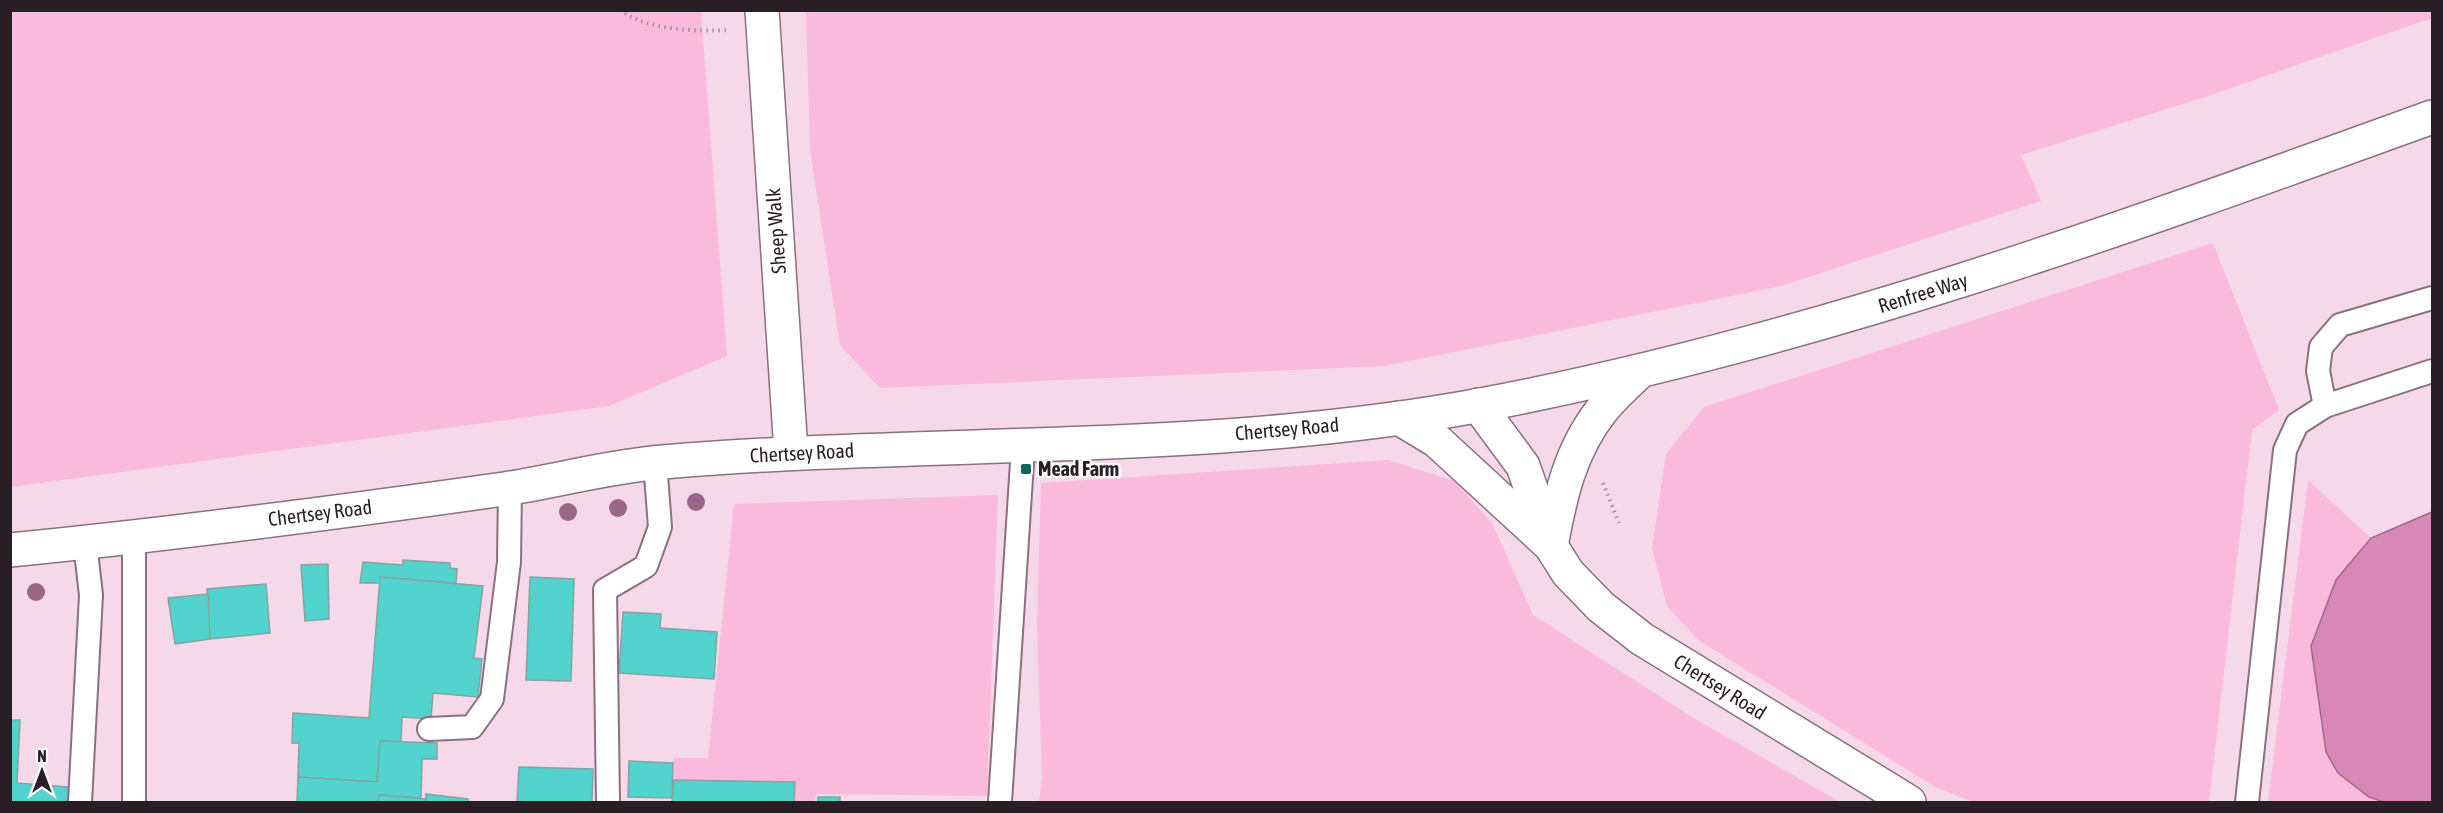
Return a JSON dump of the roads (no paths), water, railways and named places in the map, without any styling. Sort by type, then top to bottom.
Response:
[{"type":"main road","name":"Sheep Walk","points":[[762,19],[790,452]]},
{"type":"main road","name":"Renfree Way","points":[[1399,418],[1638,374],[1838,319],[2015,265],[2433,117]]},
{"type":"main road","points":[[1551,546],[1560,497],[1575,452],[1602,410],[1638,374]]},
{"type":"main road","name":"Chertsey Road","points":[[1478,405],[1523,466],[1551,546],[1568,573],[1593,598],[1642,639],[1909,802]]},
{"type":"main road","name":"Chertsey Road","points":[[10,550],[85,543],[510,488],[655,462],[790,452],[1023,447],[1291,430],[1399,418],[1437,441],[1551,546]]},
{"type":"lane","points":[[2325,406],[2318,371],[2321,347],[2340,325],[2433,298]]},
{"type":"lane","points":[[2247,802],[2285,450],[2297,424],[2325,406],[2433,371]]},
{"type":"lane","points":[[1000,802],[1023,447]]},
{"type":"lane","points":[[608,802],[605,590],[646,566],[660,527],[655,462]]},
{"type":"lane","points":[[429,729],[472,727],[492,699],[509,562],[510,488]]},
{"type":"lane","points":[[134,536],[134,802]]},
{"type":"lane","points":[[80,802],[91,595],[85,543]]},
{"type":"place","name":"Mead Farm","points":[[1026,469]]}]
